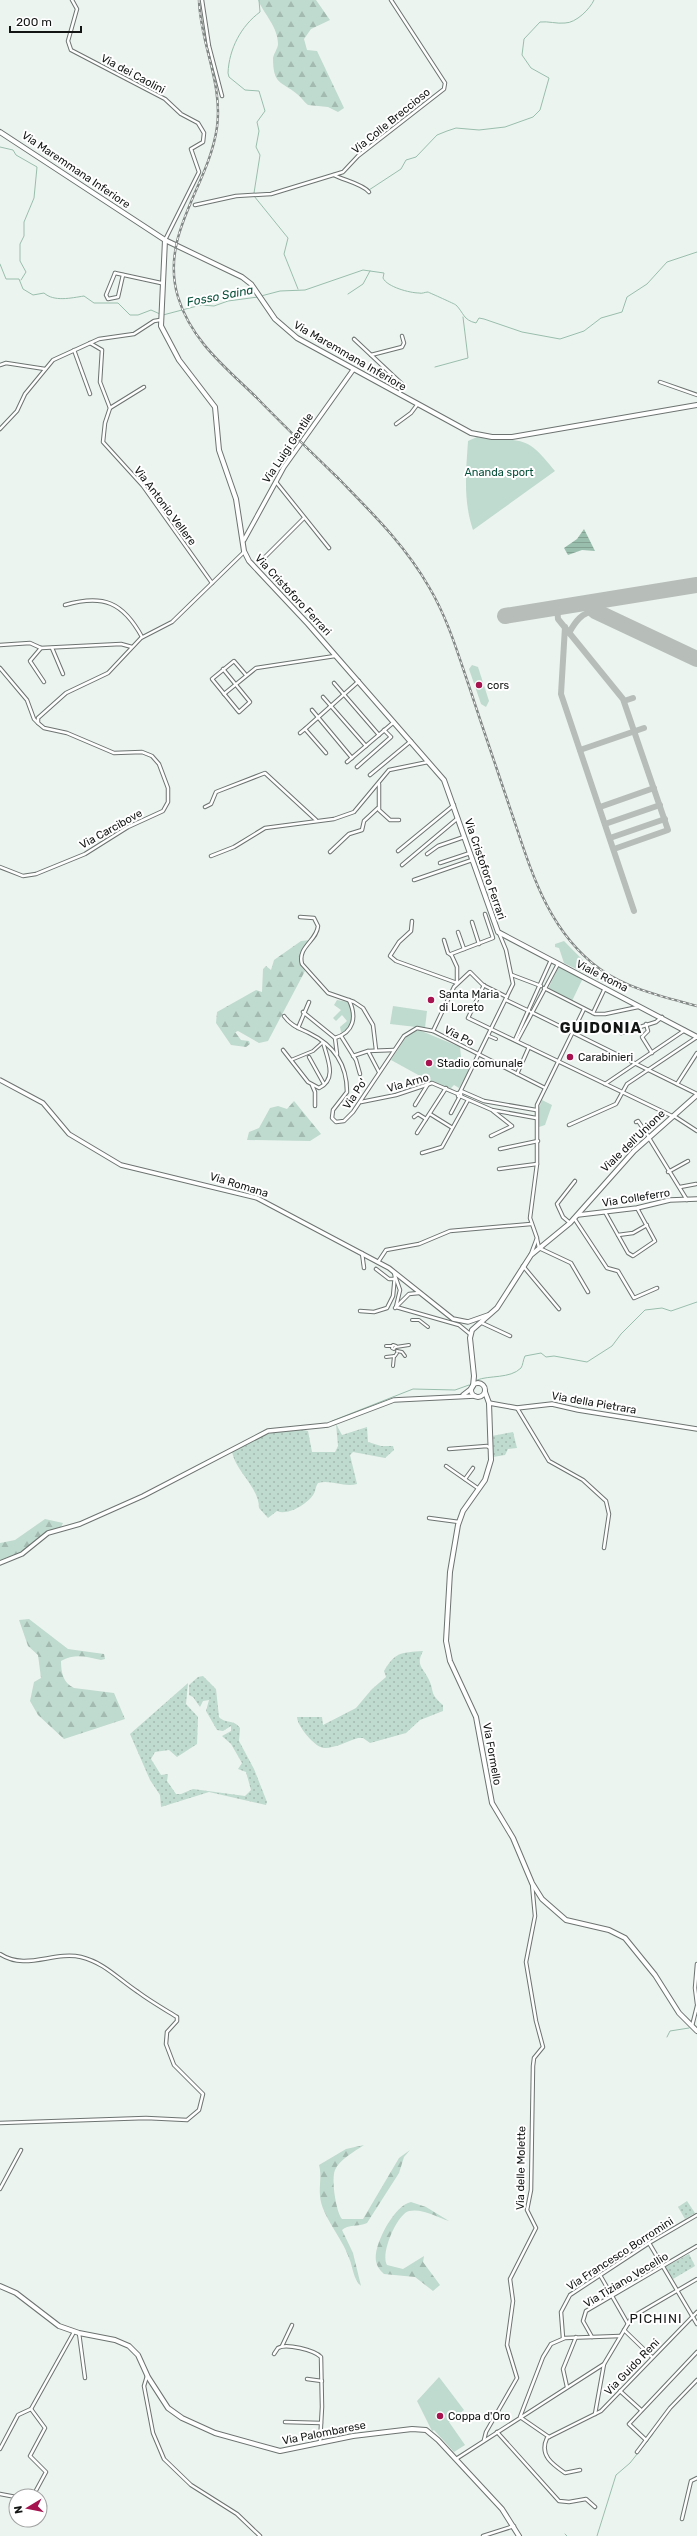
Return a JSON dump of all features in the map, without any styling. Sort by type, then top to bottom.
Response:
[{"type":"main road","name":"Via Maremmana Inferiore","points":[[0,132],[165,240],[242,277],[261,299],[274,318],[288,332],[398,395],[471,433],[505,438],[697,405]]},
{"type":"main road","name":"Via Cristoforo Ferrari","points":[[165,240],[159,318],[164,334],[176,356],[214,406],[219,450],[236,497],[245,552],[253,566],[337,656],[411,740],[445,782],[498,932]]},
{"type":"main road","name":"Viale Roma","points":[[498,932],[508,939],[606,987],[697,1037]]},
{"type":"main road","name":"Viale dell'Unione","points":[[470,1334],[493,1314],[530,1256],[570,1223],[623,1161],[697,1095]]},
{"type":"main road","points":[[470,1334],[474,1376],[472,1387],[477,1397],[489,1403]]},
{"type":"main road","name":"Via Formello","points":[[474,1376],[485,1387],[485,1392],[489,1403],[492,1453],[488,1472],[480,1489],[463,1511],[459,1522],[450,1574],[447,1649],[476,1718],[493,1804],[514,1839],[532,1883],[545,1902],[565,1919],[609,1930],[626,1938],[697,2031]]},
{"type":"main road","points":[[472,1387],[480,1383]]},
{"type":"main road","points":[[477,1397],[485,1392]]},
{"type":"main road","name":"Via Palombarese","points":[[0,2286],[19,2295],[54,2323],[74,2332],[114,2339],[127,2345],[139,2356],[147,2376],[169,2409],[212,2432],[277,2451],[287,2451],[356,2435],[421,2429],[435,2437],[456,2459],[514,2526],[519,2536]]},
{"type":"street","name":"Via dei Caolini","points":[[72,0],[76,9],[68,41],[71,50],[165,99],[181,114],[198,123],[204,132],[202,142],[191,149],[199,172],[165,240]]},
{"type":"street","points":[[202,0],[209,46],[222,96]]},
{"type":"street","name":"Via Colle Breccioso","points":[[195,205],[227,198],[271,194],[347,170],[358,157],[446,87],[390,0]]},
{"type":"street","points":[[334,175],[348,183],[365,188],[369,192]]},
{"type":"street","points":[[123,275],[118,297],[108,299],[107,295],[115,273],[161,283]]},
{"type":"street","points":[[0,429],[17,411],[24,395],[54,359],[106,337],[134,334],[159,318]]},
{"type":"street","points":[[371,355],[402,347],[404,343],[402,336]]},
{"type":"street","points":[[354,339],[403,385],[398,395]]},
{"type":"street","points":[[90,343],[102,350],[100,382],[110,408],[144,387]]},
{"type":"street","points":[[74,350],[90,394]]},
{"type":"street","points":[[0,364],[46,369]]},
{"type":"street","name":"Via Luigi Gentile","points":[[244,540],[291,457],[353,370]]},
{"type":"street","points":[[660,382],[697,395]]},
{"type":"street","points":[[396,424],[412,413],[417,405]]},
{"type":"street","name":"Via Antonio Vellere","points":[[110,408],[104,423],[103,441],[142,486],[212,584]]},
{"type":"street","points":[[276,482],[329,548]]},
{"type":"street","points":[[265,557],[304,518]]},
{"type":"street","points":[[0,668],[27,700],[34,720],[39,723],[40,716],[69,691],[108,673],[142,638],[169,624],[245,552]]},
{"type":"street","points":[[64,604],[89,598],[110,604],[129,616],[142,638]]},
{"type":"street","points":[[0,645],[28,643],[42,648],[52,648],[119,644],[132,647]]},
{"type":"street","points":[[42,648],[30,661],[44,682]]},
{"type":"street","points":[[52,648],[63,674]]},
{"type":"street","points":[[224,694],[246,675],[259,667],[337,656]]},
{"type":"street","points":[[224,669],[250,702],[239,712],[212,679],[224,669],[234,661],[246,675]]},
{"type":"street","points":[[300,733],[359,681]]},
{"type":"street","points":[[334,683],[379,735]]},
{"type":"street","points":[[323,697],[366,746]]},
{"type":"street","points":[[312,710],[352,758]]},
{"type":"street","points":[[347,762],[394,722]]},
{"type":"street","name":"Via Carcibove","points":[[0,867],[23,876],[36,874],[95,849],[128,827],[162,811],[168,802],[168,788],[162,770],[152,756],[142,752],[114,753],[73,735],[44,728],[39,723]]},
{"type":"street","points":[[305,729],[326,753]]},
{"type":"street","points":[[357,767],[391,737],[384,730]]},
{"type":"street","points":[[370,775],[411,740]]},
{"type":"street","points":[[211,856],[236,846],[265,828],[338,818],[357,811],[391,769],[429,762]]},
{"type":"street","points":[[205,807],[210,805],[217,792],[265,774],[316,821]]},
{"type":"street","points":[[378,784],[378,808],[390,820],[399,820]]},
{"type":"street","points":[[398,851],[454,805]]},
{"type":"street","points":[[330,852],[348,835],[362,830],[364,821],[378,808]]},
{"type":"street","points":[[402,865],[458,818]]},
{"type":"street","points":[[427,854],[438,846],[465,836]]},
{"type":"street","points":[[440,863],[470,853]]},
{"type":"street","points":[[414,880],[473,860]]},
{"type":"street","points":[[451,954],[493,938],[485,914]]},
{"type":"street","points":[[300,917],[314,918],[318,925],[316,936],[303,950],[302,964],[328,993],[359,1004],[370,1017],[375,1033],[376,1050]]},
{"type":"street","points":[[412,921],[411,931],[399,942],[390,956],[396,961],[457,983]]},
{"type":"street","points":[[472,922],[479,944]]},
{"type":"street","points":[[458,932],[464,949]]},
{"type":"street","points":[[451,1113],[513,984],[505,947],[498,932]]},
{"type":"street","points":[[505,947],[508,939]]},
{"type":"street","points":[[444,940],[448,953],[451,954],[457,967],[457,983]]},
{"type":"street","points":[[516,1041],[542,987],[551,960]]},
{"type":"street","points":[[542,987],[546,986],[558,964]]},
{"type":"street","points":[[433,1031],[457,983],[470,972],[484,986],[506,999],[697,1095]]},
{"type":"street","points":[[512,975],[542,987],[593,1013],[606,1014],[640,1005]]},
{"type":"street","points":[[484,986],[468,1018],[672,1116],[697,1131]]},
{"type":"street","points":[[593,1013],[606,987]]},
{"type":"street","points":[[335,1038],[341,1036],[354,1021],[354,1013],[349,1000]]},
{"type":"street","points":[[298,1028],[303,1012],[309,1002]]},
{"type":"street","points":[[584,1009],[545,1088],[536,1110],[538,1141],[537,1164],[530,1209],[531,1224],[537,1240],[538,1249],[571,1263],[588,1292]]},
{"type":"street","points":[[303,1012],[335,1038],[338,1056]]},
{"type":"street","name":"Via Po'","points":[[284,1016],[290,1024],[323,1042],[338,1056],[344,1069],[347,1092],[333,1110],[333,1120],[338,1122],[344,1121],[361,1102],[394,1050],[411,1030],[420,1028],[433,1031]]},
{"type":"street","points":[[621,1033],[662,1017]]},
{"type":"street","points":[[646,1024],[648,1031],[642,1037],[652,1053]]},
{"type":"street","points":[[605,1084],[686,1030]]},
{"type":"street","name":"Via Po","points":[[433,1031],[545,1088]]},
{"type":"street","points":[[341,1036],[353,1056],[360,1074]]},
{"type":"street","points":[[488,1036],[496,1039]]},
{"type":"street","points":[[569,1125],[616,1104],[621,1091],[627,1084],[697,1037]]},
{"type":"street","points":[[291,1060],[313,1051],[323,1042],[331,1072],[330,1078],[318,1088],[311,1084]]},
{"type":"street","points":[[517,1074],[529,1047]]},
{"type":"street","points":[[283,1050],[311,1084],[315,1092],[315,1106]]},
{"type":"street","points":[[353,1056],[368,1051],[394,1050]]},
{"type":"street","points":[[368,1051],[379,1072]]},
{"type":"street","points":[[677,1084],[697,1053]]},
{"type":"street","points":[[309,1057],[324,1084]]},
{"type":"street","name":"Via Romana","points":[[0,1080],[43,1103],[69,1134],[99,1153],[127,1168],[189,1180],[258,1198],[391,1270],[455,1322]]},
{"type":"street","points":[[0,1085],[5,1083]]},
{"type":"street","name":"Via Arno","points":[[361,1102],[396,1095],[434,1083],[460,1093]]},
{"type":"street","points":[[415,1105],[428,1084]]},
{"type":"street","points":[[417,1133],[446,1088]]},
{"type":"street","points":[[460,1093],[468,1100],[492,1110],[536,1118]]},
{"type":"street","points":[[460,1093],[484,1101],[536,1110]]},
{"type":"street","points":[[422,1153],[441,1148],[451,1127],[468,1100]]},
{"type":"street","points":[[491,1136],[512,1126],[503,1121],[492,1110]]},
{"type":"street","points":[[414,1117],[418,1114],[426,1119]]},
{"type":"street","points":[[430,1114],[451,1127]]},
{"type":"street","points":[[636,1122],[638,1121],[649,1137],[668,1172],[680,1187],[687,1201]]},
{"type":"street","points":[[500,1149],[538,1141]]},
{"type":"street","points":[[668,1172],[688,1161]]},
{"type":"street","points":[[498,1169],[537,1164]]},
{"type":"street","points":[[570,1223],[563,1217],[557,1205],[575,1181]]},
{"type":"street","points":[[680,1187],[696,1184]]},
{"type":"street","name":"Via Colleferro","points":[[576,1216],[637,1208],[670,1200],[687,1201],[697,1199]]},
{"type":"street","points":[[605,1212],[629,1255],[634,1256],[655,1242],[637,1208]]},
{"type":"street","points":[[576,1216],[607,1268],[618,1271],[634,1298],[657,1288]]},
{"type":"street","points":[[378,1262],[386,1250],[419,1244],[449,1232],[531,1224]]},
{"type":"street","points":[[618,1235],[634,1232],[647,1225]]},
{"type":"street","points":[[537,1240],[541,1244],[545,1244]]},
{"type":"street","points":[[530,1256],[537,1240]]},
{"type":"street","points":[[362,1253],[364,1268]]},
{"type":"street","points":[[523,1265],[559,1309]]},
{"type":"street","points":[[376,1269],[388,1278],[394,1280]]},
{"type":"street","points":[[391,1270],[395,1275],[400,1291],[396,1307]]},
{"type":"street","points":[[360,1311],[374,1312],[387,1308],[393,1296],[395,1275]]},
{"type":"street","points":[[396,1307],[409,1294],[421,1294]]},
{"type":"street","points":[[396,1307],[446,1322],[471,1321],[493,1314]]},
{"type":"street","points":[[412,1320],[419,1320],[428,1326]]},
{"type":"street","points":[[455,1322],[470,1334]]},
{"type":"street","points":[[482,1323],[510,1336]]},
{"type":"street","points":[[386,1346],[392,1346],[394,1349],[396,1347],[409,1345]]},
{"type":"street","points":[[386,1357],[394,1356],[397,1352],[402,1352],[405,1356]]},
{"type":"street","points":[[393,1366],[394,1356]]},
{"type":"street","points":[[460,1396],[472,1387]]},
{"type":"street","points":[[0,1563],[22,1554],[50,1532],[78,1525],[143,1496],[268,1431],[326,1426],[394,1400],[418,1398],[447,1399],[460,1396],[477,1397]]},
{"type":"street","name":"Via della Pietrara","points":[[489,1403],[517,1408],[552,1404],[578,1410],[697,1429]]},
{"type":"street","points":[[517,1408],[548,1460],[583,1480],[606,1501],[609,1514],[604,1548]]},
{"type":"street","points":[[450,1449],[488,1446],[492,1453]]},
{"type":"street","points":[[446,1466],[480,1489]]},
{"type":"street","points":[[465,1479],[473,1468]]},
{"type":"street","points":[[429,1518],[459,1522]]},
{"type":"street","name":"Via delle Molette","points":[[484,2440],[486,2432],[517,2378],[517,2370],[507,2346],[514,2301],[510,2280],[536,2228],[527,2211],[531,2190],[530,2120],[533,2062],[543,2046],[536,2021],[526,1962],[535,1918],[532,1883]]},
{"type":"street","points":[[0,1954],[11,1960],[25,1962],[53,1956],[76,1956],[106,1967],[137,1992],[177,2018],[167,2032],[169,2051],[176,2068],[203,2094],[199,2111],[188,2120],[146,2118],[0,2123]]},
{"type":"street","points":[[692,2026],[697,2005],[697,1964]]},
{"type":"street","points":[[0,2189],[21,2150]]},
{"type":"street","name":"Via Francesco Borromini","points":[[563,2338],[561,2314],[567,2299],[600,2275],[649,2243],[697,2215]]},
{"type":"street","points":[[649,2243],[697,2324]]},
{"type":"street","name":"Via Tiziano Vecellio","points":[[592,2337],[584,2322],[584,2315],[697,2246]]},
{"type":"street","points":[[600,2275],[628,2324]]},
{"type":"street","points":[[595,2415],[604,2364],[632,2317],[697,2279]]},
{"type":"street","name":"Via Guido Reni","points":[[549,2437],[595,2415],[620,2391],[692,2315],[697,2312]]},
{"type":"street","points":[[274,2354],[277,2348],[282,2346],[292,2325]]},
{"type":"street","points":[[624,2330],[652,2357]]},
{"type":"street","points":[[0,2449],[18,2415],[31,2409],[74,2332]]},
{"type":"street","points":[[79,2333],[85,2378]]},
{"type":"street","points":[[520,2418],[548,2349],[552,2343],[563,2338],[621,2336]]},
{"type":"street","points":[[568,2387],[563,2369],[576,2337]]},
{"type":"street","points":[[282,2346],[320,2355],[322,2381],[322,2423],[320,2444]]},
{"type":"street","points":[[646,2440],[629,2424],[697,2352]]},
{"type":"street","points":[[456,2459],[604,2364]]},
{"type":"street","points":[[147,2376],[144,2385],[153,2431],[164,2459],[189,2484],[236,2514],[260,2536]]},
{"type":"street","points":[[307,2379],[322,2381]]},
{"type":"street","points":[[637,2452],[670,2408],[697,2380]]},
{"type":"street","points":[[620,2391],[641,2410]]},
{"type":"street","points":[[31,2409],[45,2428],[30,2455],[31,2460],[46,2472],[37,2488]]},
{"type":"street","points":[[520,2418],[549,2437],[544,2448],[546,2457],[565,2473],[580,2470]]},
{"type":"street","points":[[285,2422],[322,2423]]},
{"type":"street","points":[[497,2432],[559,2500],[568,2502],[586,2499],[595,2507]]},
{"type":"street","points":[[682,2520],[691,2481],[697,2478]]},
{"type":"street","points":[[483,2536],[514,2526]]},
{"type":"green space","points":[[258,0],[316,0],[330,20],[311,29],[304,39],[307,50],[317,51],[344,108],[338,112],[328,107],[308,105],[297,94],[276,78],[273,67],[273,58],[278,46],[276,32]]},
{"type":"green space","name":"Ananda sport","points":[[477,437],[512,440],[525,443],[538,451],[555,471],[473,530],[466,497],[466,486],[468,441]]},
{"type":"green space","name":"cors","points":[[472,665],[478,667],[489,701],[486,707],[481,704],[469,669]]},
{"type":"green space","points":[[310,940],[302,952],[300,959],[305,971],[268,1041],[259,1043],[238,1031],[235,1032],[241,1040],[249,1041],[250,1044],[246,1047],[231,1045],[216,1023],[217,1012],[256,990],[262,992],[263,969],[266,966],[271,970],[274,960],[301,941]]},
{"type":"green space","points":[[564,941],[583,961],[605,978],[622,985],[623,992],[564,963],[559,948],[555,947],[555,944]]},
{"type":"green space","points":[[559,966],[583,978],[572,1001],[548,989]]},
{"type":"green space","points":[[337,1000],[348,1002],[352,1010],[351,1022],[344,1033],[341,1032],[340,1027],[347,1021],[342,1015],[336,1021],[333,1018],[341,1010],[334,1005]]},
{"type":"green space","points":[[393,1006],[427,1011],[425,1028],[390,1024]]},
{"type":"green space","name":"Stadio comunale","points":[[419,1030],[460,1047],[462,1066],[466,1066],[469,1070],[459,1088],[454,1085],[451,1088],[454,1090],[431,1082],[391,1060],[408,1034]]},
{"type":"green space","points":[[542,1100],[552,1105],[545,1125],[539,1127],[539,1108]]},
{"type":"green space","points":[[294,1101],[321,1134],[310,1141],[247,1140],[249,1132],[259,1128],[270,1108],[278,1106],[287,1109]]},
{"type":"green space","points":[[336,1424],[342,1435],[367,1427],[368,1442],[381,1446],[393,1446],[394,1450],[385,1458],[353,1452],[350,1455],[357,1484],[347,1485],[328,1482],[318,1483],[313,1495],[302,1505],[292,1511],[277,1511],[268,1518],[259,1508],[258,1500],[252,1486],[238,1466],[232,1452],[249,1442],[268,1434],[279,1431],[299,1430],[308,1431],[312,1452],[335,1452],[338,1446]]},
{"type":"green space","points":[[513,1432],[517,1448],[508,1449],[505,1455],[493,1457],[492,1436]]},
{"type":"green space","points":[[45,1519],[63,1523],[61,1527],[44,1534],[18,1554],[0,1561],[0,1543],[15,1540]]},
{"type":"green space","points":[[29,1619],[68,1649],[104,1654],[105,1659],[101,1660],[76,1656],[61,1661],[63,1677],[70,1686],[74,1688],[114,1693],[125,1719],[64,1739],[38,1715],[30,1701],[34,1682],[41,1678],[38,1655],[28,1646],[19,1620]]},
{"type":"green space","points":[[423,1651],[420,1660],[421,1667],[431,1684],[434,1695],[443,1705],[443,1711],[420,1720],[406,1733],[370,1743],[363,1738],[358,1738],[337,1746],[325,1748],[317,1745],[303,1731],[297,1717],[322,1717],[323,1725],[356,1708],[372,1689],[386,1677],[384,1671],[388,1664],[396,1656],[404,1653]]},
{"type":"green space","points":[[203,1676],[216,1689],[219,1717],[235,1723],[240,1728],[239,1741],[254,1769],[267,1802],[266,1805],[209,1792],[161,1807],[160,1795],[150,1780],[130,1734],[188,1683],[186,1704],[198,1717],[197,1744],[177,1757],[169,1750],[155,1752],[151,1759],[161,1775],[168,1774],[167,1781],[176,1794],[181,1794],[193,1789],[245,1796],[251,1790],[246,1772],[238,1769],[242,1763],[231,1744],[222,1736],[231,1731],[231,1726],[223,1731],[217,1730],[206,1711],[209,1700],[203,1701],[200,1707],[193,1697],[189,1695],[189,1685],[198,1677]]},
{"type":"green space","points":[[364,2145],[344,2159],[335,2170],[335,2195],[338,2210],[342,2219],[363,2219],[399,2158],[410,2150],[404,2157],[399,2173],[367,2223],[347,2227],[342,2230],[353,2253],[361,2286],[355,2276],[346,2251],[321,2203],[319,2165],[346,2149]]},
{"type":"green space","points":[[687,2201],[695,2213],[685,2219],[678,2207]]},
{"type":"green space","points":[[411,2202],[426,2207],[449,2221],[429,2213],[414,2210],[404,2214],[391,2235],[385,2260],[387,2265],[403,2269],[424,2256],[423,2262],[440,2285],[433,2291],[415,2277],[384,2274],[376,2263],[378,2246],[386,2227],[398,2210]]},
{"type":"green space","points":[[689,2254],[695,2266],[673,2279],[665,2267]]},
{"type":"green space","name":"Coppa d'Oro","points":[[439,2377],[464,2410],[449,2422],[465,2445],[454,2452],[434,2430],[432,2431],[417,2401]]},
{"type":"shaded area","points":[[584,529],[595,551],[582,550],[568,555],[564,548],[577,539]]},
{"type":"waterway","points":[[254,193],[260,155],[256,147],[259,131],[257,122],[265,111],[259,91],[245,90],[229,77],[228,73],[231,55],[237,39],[247,24],[260,12],[259,0]]},
{"type":"waterway","points":[[369,190],[401,169],[406,160],[416,157],[437,135],[456,128],[479,130],[505,127],[533,117],[540,110],[549,78],[531,68],[522,55],[524,39],[540,22],[562,23],[574,21],[586,11],[594,0]]},
{"type":"waterway","name":"Fosso Saina","points":[[0,147],[13,150],[16,155],[37,167],[34,198],[24,222],[24,236],[20,244],[20,261],[26,272],[21,280]]},
{"type":"waterway","points":[[254,196],[288,238],[284,254],[298,289]]},
{"type":"waterway","points":[[261,296],[280,291],[305,290],[363,270],[384,273],[383,278],[385,281],[394,287],[410,292],[428,292],[442,298],[456,305],[466,318],[472,322],[476,323],[479,318],[522,332],[560,339],[584,331],[601,318],[622,312],[627,297],[647,284],[667,262],[697,252]]},
{"type":"waterway","name":"Fosso Saina","points":[[0,264],[6,279],[19,279],[23,289],[33,295],[44,293],[53,298],[63,299],[84,296],[94,303],[118,303],[130,315],[138,315],[151,310],[160,314]]},
{"type":"waterway","points":[[348,294],[363,284],[370,271]]},
{"type":"waterway","name":"Fosso Saina","points":[[163,315],[201,305],[214,306],[228,301],[258,297]]},
{"type":"waterway","points":[[435,367],[468,358],[463,317]]},
{"type":"waterway","points":[[477,1380],[511,1374],[521,1368],[525,1356],[541,1353],[546,1357],[554,1356],[587,1362],[612,1346],[621,1334],[645,1310],[662,1308],[671,1311],[697,1302]]},
{"type":"waterway","points":[[332,1421],[413,1389],[455,1390],[469,1385]]},
{"type":"waterway","points":[[667,2037],[670,2031],[689,2028]]},
{"type":"waterway","points":[[597,2536],[616,2475],[630,2463],[653,2434]]},
{"type":"taxiway","points":[[557,607],[558,619],[623,699],[668,830],[614,849]]},
{"type":"taxiway","points":[[569,633],[579,618],[586,613],[595,611]]},
{"type":"taxiway","points":[[565,627],[561,694],[634,911]]},
{"type":"taxiway","points":[[624,701],[633,698]]},
{"type":"taxiway","points":[[580,750],[644,728]]},
{"type":"taxiway","points":[[600,807],[654,788]]},
{"type":"taxiway","points":[[605,824],[660,805]]},
{"type":"taxiway","points":[[610,838],[665,819]]},
{"type":"runway","points":[[505,616],[697,585]]},
{"type":"runway","points":[[595,611],[697,659]]},
{"type":"railway","points":[[199,0],[200,16],[214,79],[218,111],[217,127],[212,149],[205,170],[187,210],[175,252],[174,274],[178,297],[191,327],[221,364],[364,504],[399,543],[420,572],[436,599],[452,637],[535,880],[555,920],[568,938],[582,954],[600,969],[622,982],[647,992],[697,1006]]},
{"type":"place","name":"cors","points":[[479,685]]},
{"type":"place","name":"Santa Maria di Loreto","points":[[431,1000]]},
{"type":"place","name":"Carabinieri","points":[[570,1057]]},
{"type":"place","name":"Stadio comunale","points":[[429,1063]]},
{"type":"place","name":"Coppa d'Oro","points":[[440,2416]]},
{"type":"district","name":"GUIDONIA","points":[[601,1028]]},
{"type":"district","name":"PICHINI","points":[[656,2318]]}]
